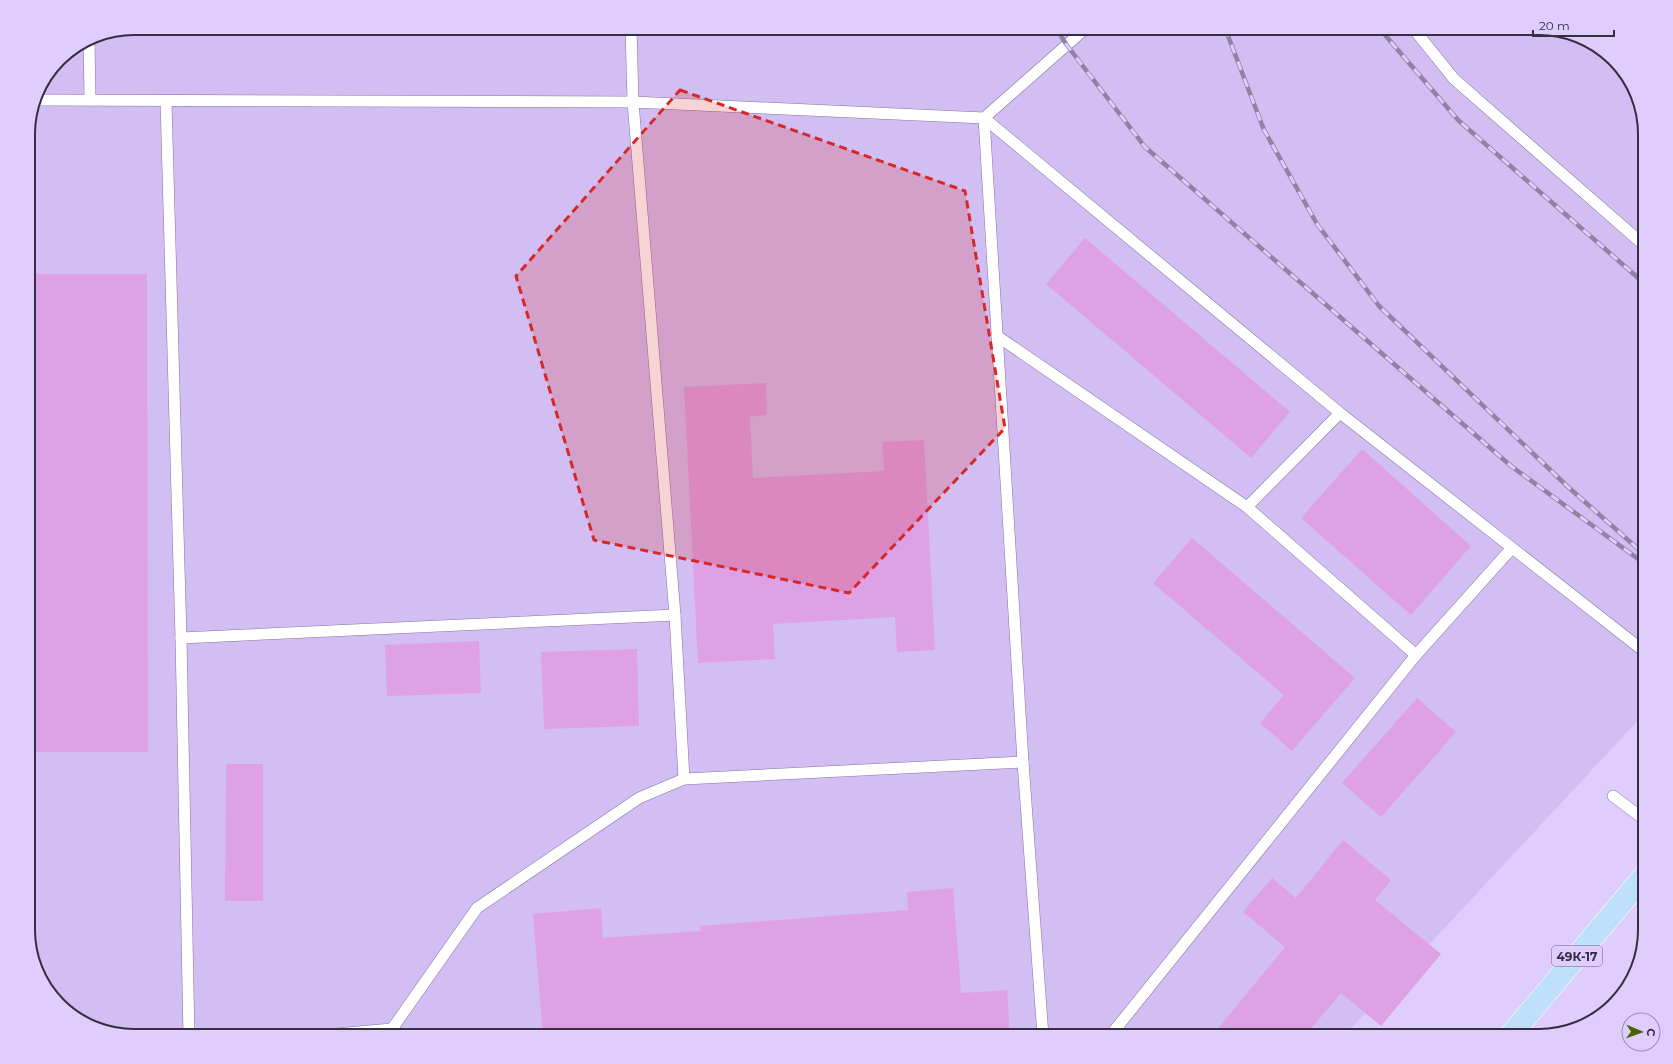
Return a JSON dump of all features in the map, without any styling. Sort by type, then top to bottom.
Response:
[{"type":"main road","name":"49К-17","points":[[1516,1029],[1638,883]]},
{"type":"lane","points":[[631,35],[633,102],[675,615],[684,779]]},
{"type":"lane","points":[[984,118],[1078,35]]},
{"type":"lane","points":[[1419,35],[1454,79],[1638,240]]},
{"type":"lane","points":[[89,46],[90,99]]},
{"type":"lane","points":[[41,100],[90,99],[166,102],[633,102],[984,118],[1340,413],[1511,549],[1638,647]]},
{"type":"lane","points":[[166,102],[181,638],[189,1029]]},
{"type":"lane","points":[[984,118],[1023,762],[1042,1029]]},
{"type":"lane","points":[[997,336],[1247,507],[1416,655]]},
{"type":"lane","points":[[1247,507],[1340,413]]},
{"type":"lane","points":[[1116,1029],[1416,655],[1511,549]]},
{"type":"lane","points":[[181,638],[675,615]]},
{"type":"lane","points":[[392,1029],[477,908],[639,798],[684,779],[1023,762]]},
{"type":"lane","points":[[1613,796],[1638,815]]},
{"type":"highlighted area","points":[[680,90],[965,191],[1005,428],[849,593],[594,540],[516,276]]},
{"type":"shaded area","points":[[134,35],[1539,35],[1571,40],[1594,52],[1613,69],[1628,90],[1633,102],[1637,121],[1638,721],[1351,1029],[134,1029],[109,1026],[96,1021],[85,1016],[64,1000],[48,979],[38,955],[35,936],[35,128],[40,102],[52,79],[64,64],[79,52],[90,45],[109,38]]},
{"type":"building","points":[[1085,238],[1290,412],[1251,458],[1046,284]]},
{"type":"building","points":[[35,274],[147,274],[148,752],[35,752]]},
{"type":"building","points":[[766,383],[767,415],[750,417],[753,478],[884,471],[882,442],[924,440],[935,650],[897,652],[895,617],[773,624],[775,659],[698,663],[684,387]]},
{"type":"building","points":[[1362,449],[1471,546],[1411,615],[1301,518]]},
{"type":"building","points":[[1192,538],[1355,678],[1292,751],[1260,723],[1284,695],[1153,583]]},
{"type":"building","points":[[479,641],[481,693],[387,696],[385,645]]},
{"type":"building","points":[[637,649],[639,726],[544,729],[541,652]]},
{"type":"building","points":[[1417,698],[1456,732],[1381,817],[1342,783]]},
{"type":"building","points":[[226,764],[263,764],[263,901],[225,901]]},
{"type":"building","points":[[1343,840],[1391,880],[1375,900],[1441,954],[1381,1026],[1341,993],[1311,1029],[1218,1029],[1285,947],[1243,912],[1272,878],[1296,898]]},
{"type":"building","points":[[953,888],[961,993],[1007,990],[1010,1029],[542,1029],[533,914],[601,908],[603,938],[701,931],[700,926],[908,910],[907,892]]},
{"type":"railway","points":[[1060,35],[1145,147],[1511,466],[1638,559]]},
{"type":"railway","points":[[1228,35],[1264,130],[1317,224],[1379,306],[1567,486],[1638,549]]},
{"type":"railway","points":[[1385,35],[1458,120],[1638,278]]}]
